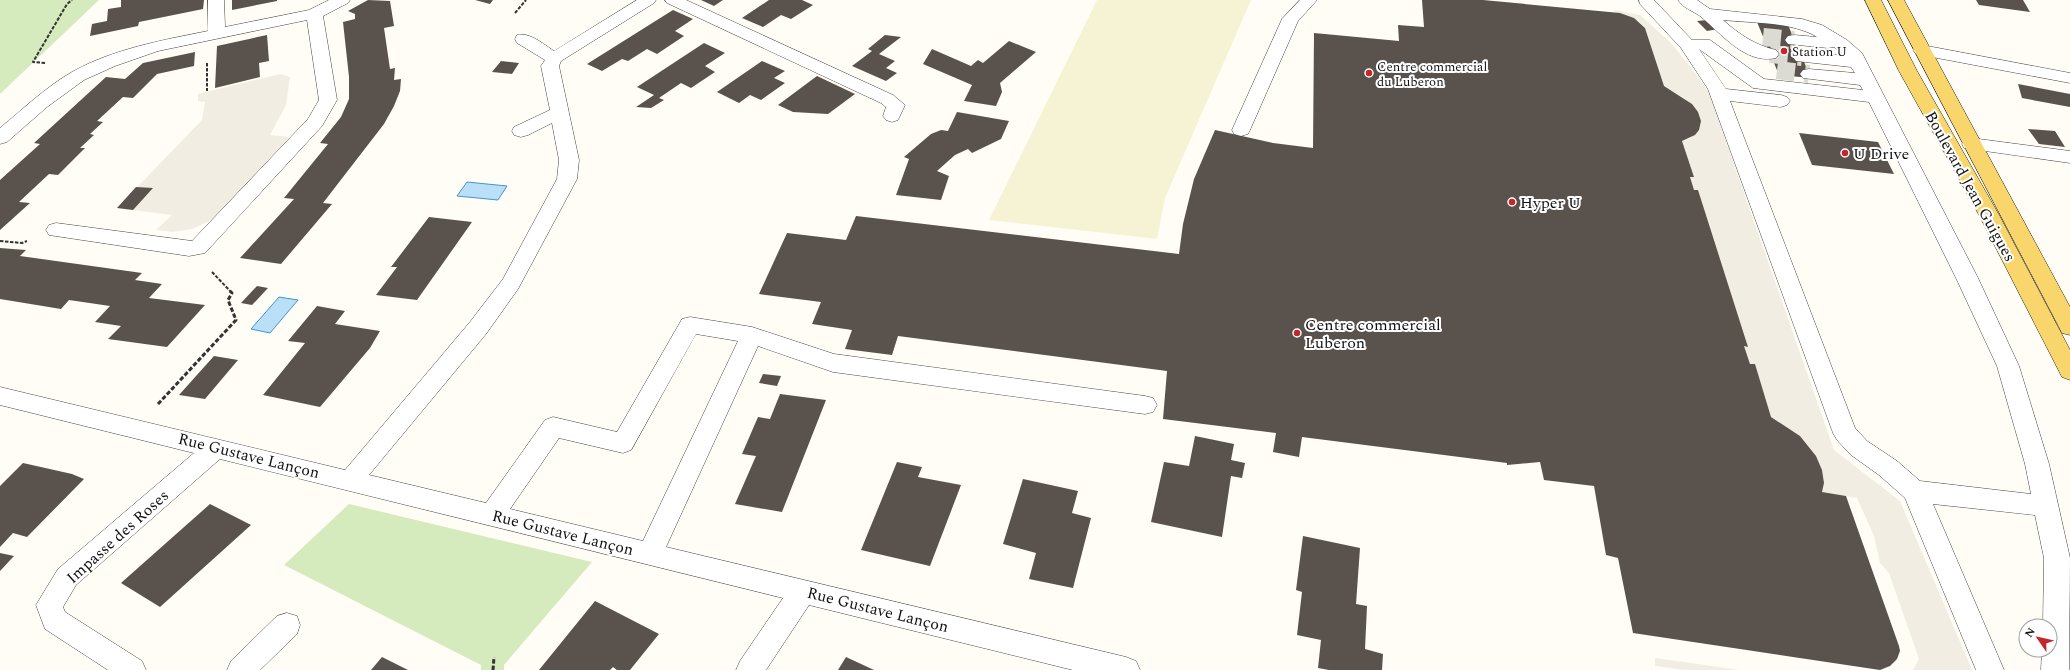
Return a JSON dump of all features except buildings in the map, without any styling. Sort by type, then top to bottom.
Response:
[{"type":"main road","name":"Boulevard Jean Guigues","points":[[1873,0],[1908,71],[1988,215],[2070,371]]},
{"type":"main road","name":"Boulevard Jean Guigues","points":[[1896,0],[1971,144],[2068,320]]},
{"type":"street","points":[[216,0],[217,34]]},
{"type":"street","points":[[0,138],[41,103],[78,76],[109,62],[154,47],[314,14],[342,0]]},
{"type":"street","points":[[351,480],[478,328],[511,284],[567,179],[569,160],[550,66],[554,58],[648,0]]},
{"type":"street","points":[[673,0],[887,99],[896,105],[892,116]]},
{"type":"street","points":[[1241,130],[1290,19],[1309,0]]},
{"type":"street","points":[[1644,0],[1677,2],[1712,13],[1736,25],[1768,49]]},
{"type":"street","points":[[1644,0],[1688,45],[1719,94],[1845,433],[1859,448],[1888,468],[1914,491],[1925,512],[1990,670]]},
{"type":"street","points":[[1712,13],[1796,23],[1822,33],[1856,62],[1880,105],[1967,278],[2008,366],[2026,422],[2057,558],[2055,670]]},
{"type":"street","points":[[1712,13],[1761,61],[1768,49]]},
{"type":"street","points":[[56,230],[189,249],[198,248],[315,122],[328,100],[314,14]]},
{"type":"street","points":[[1800,52],[1822,33]]},
{"type":"street","points":[[523,39],[554,58]]},
{"type":"street","points":[[1688,45],[1704,44],[1759,84],[1880,105]]},
{"type":"street","points":[[1748,47],[1768,49]]},
{"type":"street","points":[[1922,50],[2070,78]]},
{"type":"street","points":[[1800,52],[1856,62]]},
{"type":"street","points":[[1800,52],[1856,62]]},
{"type":"street","points":[[1719,94],[1880,105]]},
{"type":"street","points":[[521,131],[559,113]]},
{"type":"street","points":[[1971,144],[2070,156]]},
{"type":"street","points":[[492,515],[553,427],[623,444],[690,325],[752,335],[833,363],[1145,405]]},
{"type":"street","points":[[650,554],[752,335]]},
{"type":"street","name":"Rue Gustave Lançon","points":[[0,396],[351,480],[1126,670]]},
{"type":"street","name":"Impasse des Roses","points":[[132,670],[54,620],[49,605],[67,578],[217,448]]},
{"type":"street","points":[[1914,491],[2046,506]]},
{"type":"street","points":[[750,670],[804,591]]},
{"type":"street","points":[[241,670],[287,625]]},
{"type":"path","points":[[33,62],[67,4],[72,0]]},
{"type":"path","points":[[136,428],[236,320],[228,300],[232,293],[189,249]]},
{"type":"path","points":[[493,670],[494,657]]},
{"type":"shaded area","points":[[1097,0],[1251,0],[1165,198],[1157,239],[989,220]]},
{"type":"shaded area","points":[[1615,10],[1640,15],[1671,43],[1709,93],[1834,450],[1900,501],[1972,670],[1913,670],[1919,659],[1889,573],[1880,563],[1874,536],[1857,498],[1822,492],[1824,483],[1822,470],[1816,456],[1800,436],[1771,417],[1755,364],[1750,364],[1744,346],[1698,190],[1694,190],[1690,177],[1694,177],[1682,141],[1691,138],[1699,130],[1701,121],[1698,112],[1684,98],[1664,86],[1643,25],[1634,18],[1614,12]]},
{"type":"shaded area","points":[[280,74],[290,77],[286,105],[270,135],[290,137],[216,218],[192,229],[172,232],[156,230],[172,215],[117,208],[202,120],[205,102],[198,101],[198,94]]},
{"type":"shaded area","points":[[1655,658],[1740,670],[1685,670],[1655,666]]},
{"type":"green space","points":[[0,0],[99,0],[0,94]]},
{"type":"green space","points":[[349,504],[592,562],[504,665],[504,670],[481,670],[481,665],[284,565]]},
{"type":"water","points":[[467,182],[507,186],[498,200],[457,196]]},
{"type":"water","points":[[279,297],[298,300],[270,333],[251,329]]},
{"type":"tunnel","points":[[1763,37],[1794,40]]},
{"type":"tunnel","points":[[1770,54],[1802,57]]},
{"type":"tunnel","points":[[1777,70],[1809,74]]},
{"type":"place","name":"Station U","points":[[1784,51]]},
{"type":"place","name":"Centre commercial du Luberon","points":[[1369,73]]},
{"type":"place","name":"U Drive","points":[[1845,153]]},
{"type":"place","name":"Hyper U","points":[[1512,202]]},
{"type":"place","name":"Centre commercial Luberon","points":[[1297,333]]}]
